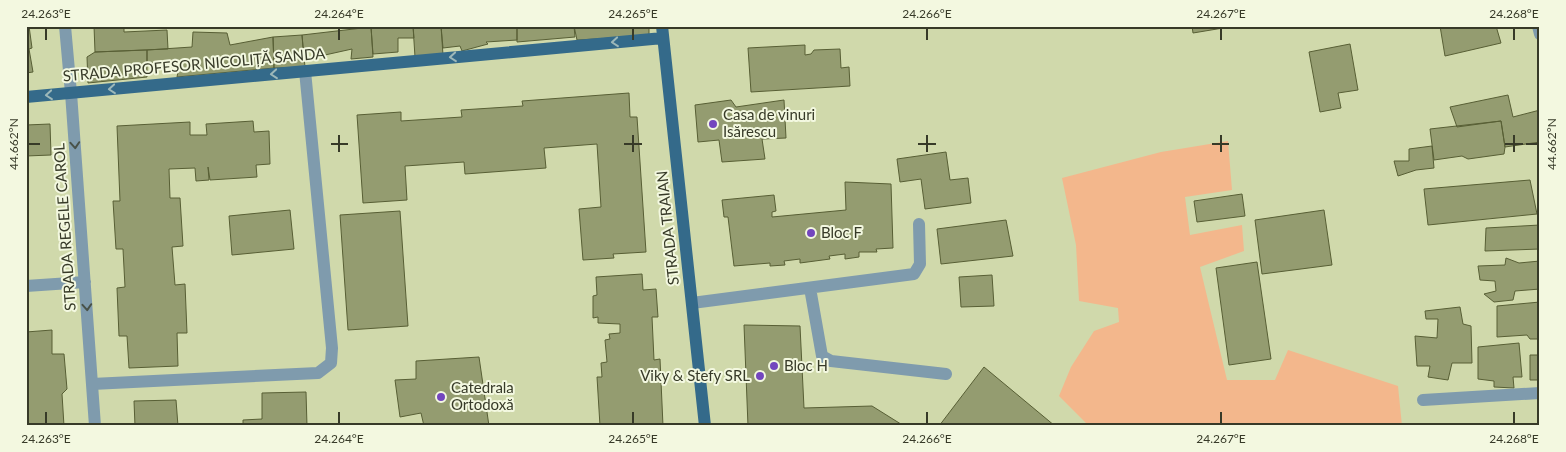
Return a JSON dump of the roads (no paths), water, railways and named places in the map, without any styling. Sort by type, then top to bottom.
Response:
[{"type":"main road","name":"STRADA PROFESOR NICOLIȚĂ SANDA","points":[[26,97],[305,71],[663,32]]},
{"type":"main road","name":"STRADA TRAIAN","points":[[663,32],[705,426]]},
{"type":"street","name":"STRADA REGELE CAROL","points":[[65,26],[95,426]]},
{"type":"street","points":[[1538,26],[1540,34]]},
{"type":"street","points":[[92,384],[318,373],[331,363],[332,348],[305,71]]},
{"type":"street","points":[[692,302],[914,274],[920,264],[919,224]]},
{"type":"street","points":[[26,286],[85,282]]},
{"type":"street","points":[[810,288],[822,356],[831,361],[946,374]]},
{"type":"street","points":[[1424,400],[1540,393]]},
{"type":"place","name":"Casa de vinuri Isărescu","points":[[713,124]]},
{"type":"place","name":"Bloc F","points":[[811,233]]},
{"type":"place","name":"Bloc H","points":[[774,366]]},
{"type":"place","name":"Viky & Stefy SRL","points":[[760,376]]},
{"type":"place","name":"Catedrala Ortodoxă","points":[[441,397]]}]
